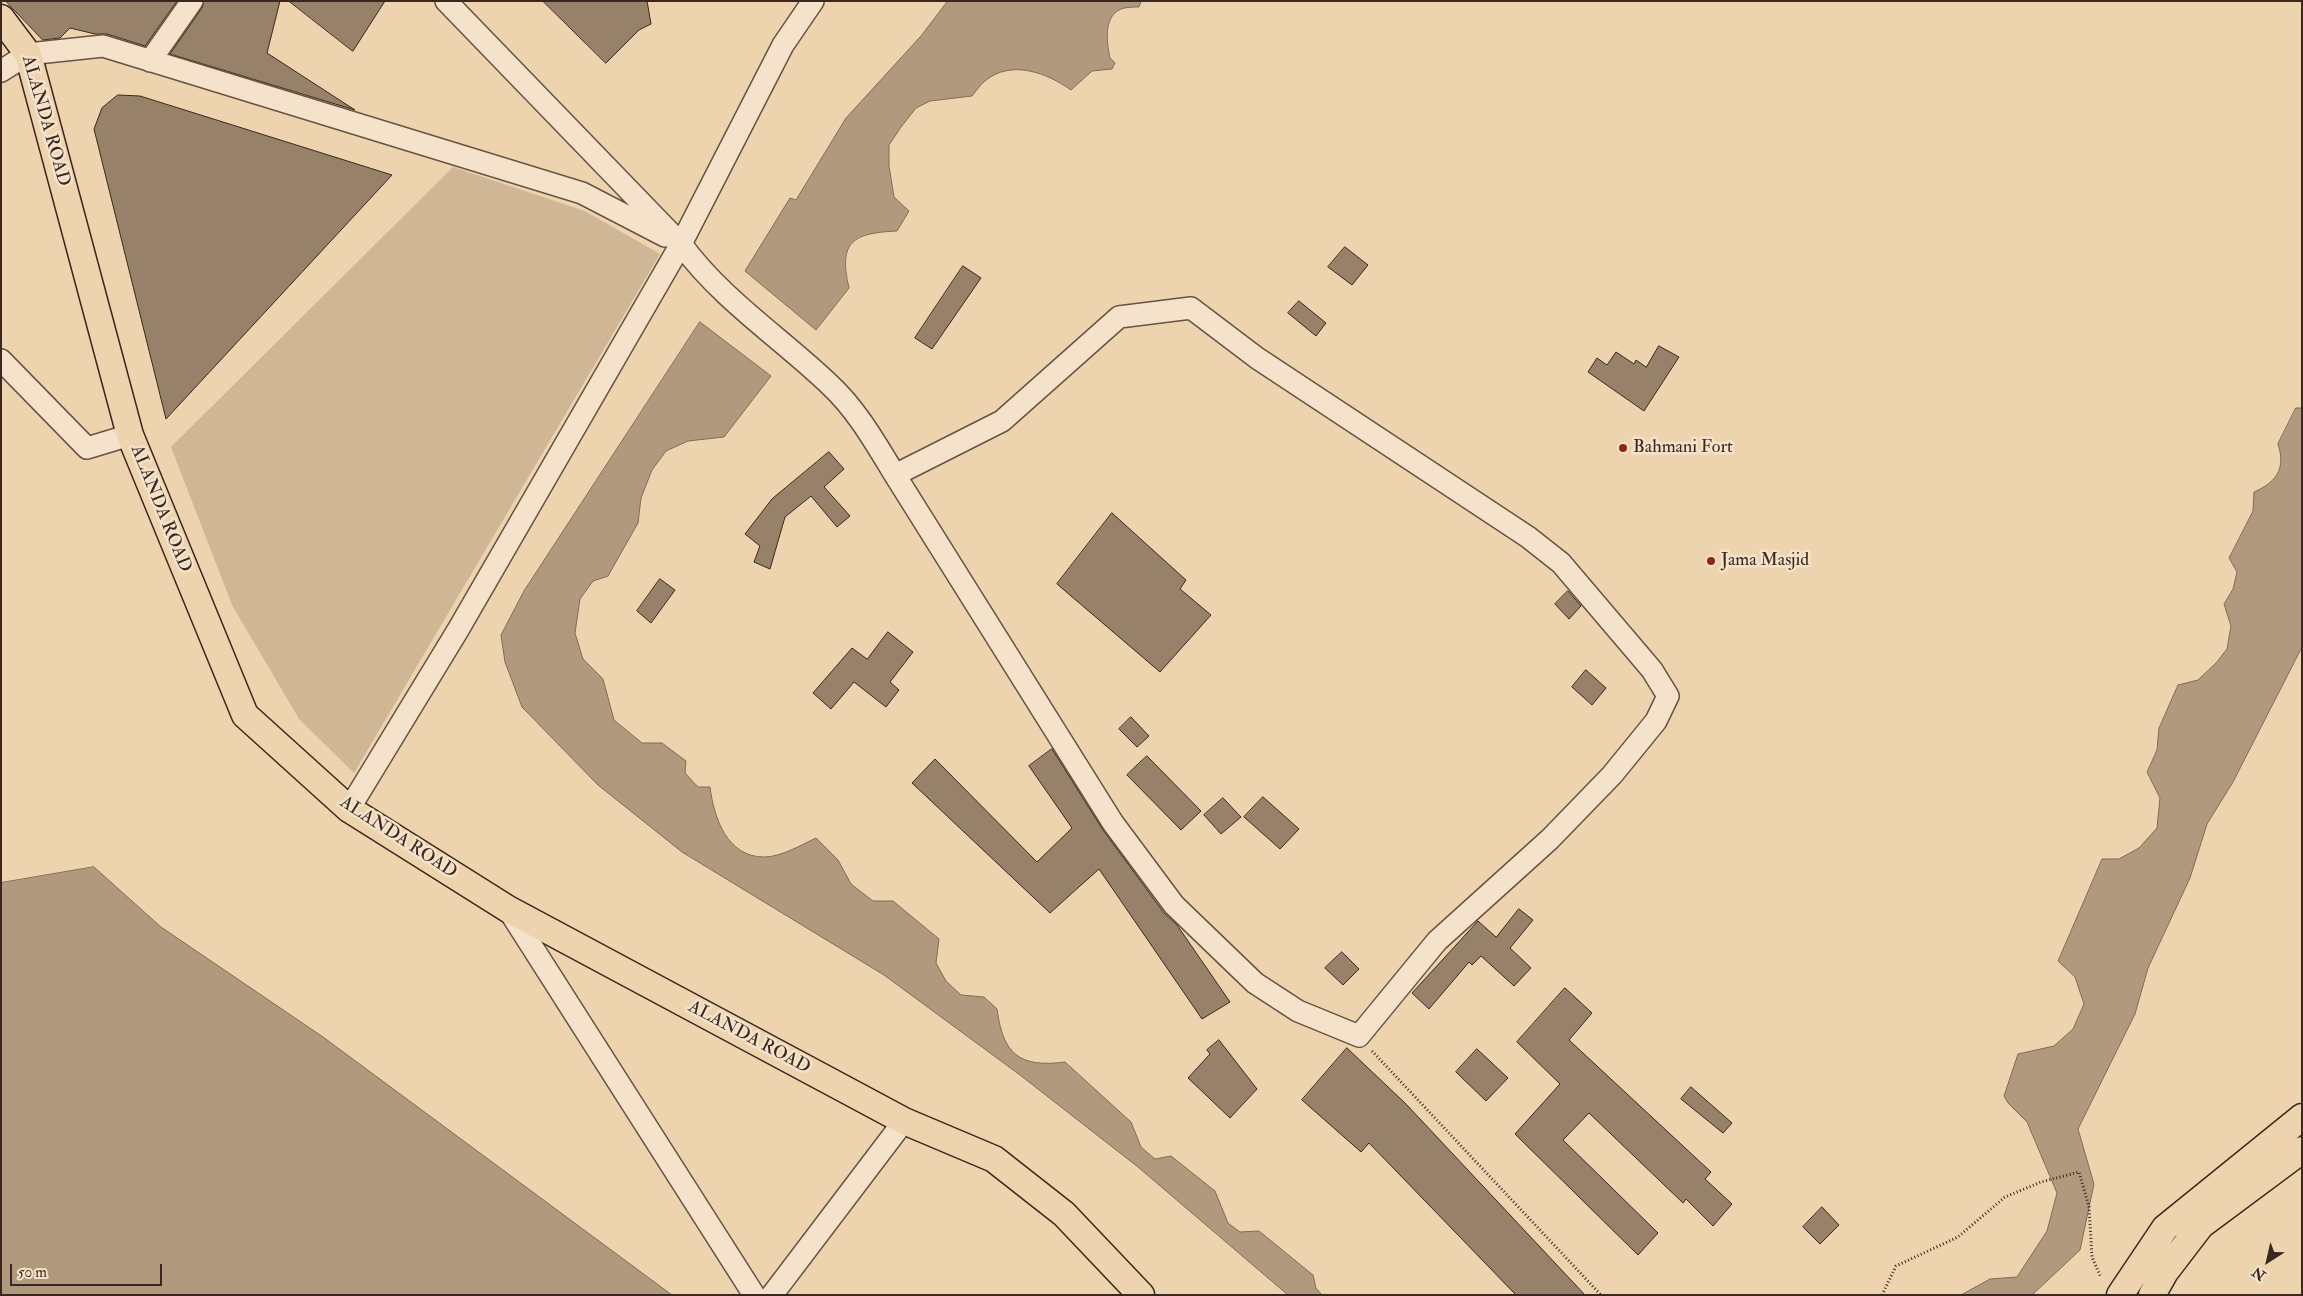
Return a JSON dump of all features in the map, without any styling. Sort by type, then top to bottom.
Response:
[{"type":"main road","name":"ALANDA ROAD","points":[[1,18],[28,54],[130,436],[245,715],[349,809],[508,909],[904,1121],[994,1159],[1064,1214],[1141,1295]]},
{"type":"main road","points":[[2111,1287],[2165,1228],[2302,1117]]},
{"type":"main road","points":[[2152,1295],[2165,1272],[2200,1224],[2302,1150]]},
{"type":"street","points":[[150,61],[192,1]]},
{"type":"street","points":[[349,809],[458,630],[681,244],[783,45],[814,1]]},
{"type":"street","points":[[458,6],[681,244],[700,270],[832,387],[870,434],[895,475],[1113,823],[1174,905],[1254,983],[1298,1011],[1359,1036],[1437,941],[1550,839],[1612,775],[1656,721],[1668,696],[1652,670],[1561,563],[1528,537],[1257,358],[1191,308],[1119,317],[1002,421],[895,475]]},
{"type":"street","points":[[1,70],[28,54],[103,46],[582,194],[681,244]]},
{"type":"street","points":[[1,360],[87,448],[130,436]]},
{"type":"street","points":[[508,909],[754,1295]]},
{"type":"street","points":[[772,1295],[904,1121]]},
{"type":"path","points":[[1359,1036],[1601,1295]]},
{"type":"path","points":[[1882,1295],[1896,1266],[1958,1238],[2005,1196],[2041,1182],[2079,1172],[2089,1207],[2092,1257],[2111,1287]]},
{"type":"shaded area","points":[[948,1],[1141,1],[1139,7],[1121,9],[1110,19],[1107,39],[1110,58],[1115,63],[1112,69],[1092,71],[1071,90],[1040,74],[1029,71],[1006,71],[995,74],[985,81],[972,96],[930,101],[916,108],[889,145],[889,166],[894,197],[909,211],[897,231],[869,234],[852,243],[846,260],[849,288],[816,330],[745,271],[790,198],[796,200],[846,118],[921,36]]},
{"type":"shaded area","points":[[453,167],[585,211],[660,254],[354,773],[299,719],[232,605],[171,447]]},
{"type":"shaded area","points":[[700,322],[771,376],[724,437],[688,441],[666,451],[652,470],[641,498],[638,523],[608,576],[593,581],[580,599],[575,633],[583,659],[603,679],[614,720],[642,743],[662,743],[686,761],[685,773],[698,787],[710,787],[719,823],[732,843],[741,850],[751,855],[764,857],[777,855],[816,838],[838,860],[851,884],[873,901],[893,901],[939,939],[936,963],[946,981],[961,995],[984,997],[997,1009],[1004,1037],[1016,1055],[1036,1063],[1065,1062],[1131,1122],[1141,1147],[1155,1159],[1171,1156],[1215,1191],[1228,1223],[1240,1232],[1259,1231],[1313,1275],[1316,1288],[1322,1295],[1288,1295],[1138,1167],[1020,1075],[884,975],[682,852],[598,785],[522,707],[505,662],[501,635],[524,591]]},
{"type":"shaded area","points":[[2296,408],[2302,408],[2302,647],[2233,782],[2207,824],[2190,878],[2148,968],[2135,1014],[2078,1129],[2094,1184],[2080,1250],[2032,1295],[1961,1295],[1990,1279],[2017,1277],[2047,1231],[2057,1193],[2027,1122],[2008,1103],[2004,1096],[2018,1054],[2054,1046],[2073,1029],[2084,1004],[2075,977],[2058,961],[2102,859],[2119,859],[2139,848],[2157,828],[2160,798],[2147,772],[2157,750],[2159,728],[2178,685],[2198,680],[2216,663],[2227,649],[2231,626],[2224,604],[2233,589],[2237,572],[2229,558],[2253,511],[2254,492],[2269,484],[2278,473],[2281,460],[2278,444]]},
{"type":"shaded area","points":[[94,867],[161,927],[323,1037],[672,1295],[1,1295],[1,883]]},
{"type":"building","points":[[6,1],[177,1],[145,46],[107,34],[95,34],[70,28],[60,38],[43,40]]},
{"type":"building","points":[[204,1],[280,1],[267,53],[355,110],[170,54],[202,8]]},
{"type":"building","points":[[289,1],[385,1],[353,51]]},
{"type":"building","points":[[543,1],[647,1],[651,24],[639,30],[606,63]]},
{"type":"building","points":[[118,95],[140,96],[392,175],[166,419],[94,129],[102,108]]},
{"type":"building","points":[[1345,247],[1368,265],[1352,285],[1328,267]]},
{"type":"building","points":[[963,266],[981,278],[932,349],[915,338]]},
{"type":"building","points":[[1299,301],[1326,323],[1316,336],[1288,313]]},
{"type":"building","points":[[1659,346],[1679,357],[1644,411],[1588,372],[1597,358],[1607,365],[1616,352],[1634,364],[1636,360],[1646,367]]},
{"type":"building","points":[[829,452],[844,469],[824,487],[850,516],[837,527],[811,496],[785,517],[770,569],[754,562],[760,546],[745,534],[772,499]]},
{"type":"building","points":[[1112,513],[1186,580],[1180,589],[1211,615],[1160,672],[1057,584]]},
{"type":"building","points":[[660,579],[675,590],[651,623],[637,611]]},
{"type":"building","points":[[1568,591],[1581,606],[1569,619],[1555,604]]},
{"type":"building","points":[[888,632],[913,652],[890,682],[899,690],[886,707],[854,682],[831,709],[813,693],[852,648],[867,659]]},
{"type":"building","points":[[1586,670],[1606,688],[1592,705],[1572,687]]},
{"type":"building","points":[[1131,717],[1149,736],[1137,747],[1119,729]]},
{"type":"building","points":[[1052,749],[1103,830],[1164,913],[1177,925],[1230,1002],[1202,1019],[1099,869],[1050,913],[912,783],[935,759],[1037,862],[1072,828],[1029,766]]},
{"type":"building","points":[[1147,756],[1201,811],[1181,830],[1127,775]]},
{"type":"building","points":[[1263,797],[1299,829],[1280,849],[1244,817]]},
{"type":"building","points":[[1223,798],[1241,817],[1221,834],[1204,815]]},
{"type":"building","points":[[1519,909],[1533,920],[1510,948],[1531,968],[1514,986],[1481,956],[1472,965],[1469,962],[1429,1009],[1412,993],[1478,921],[1496,937]]},
{"type":"building","points":[[1342,952],[1359,969],[1343,985],[1325,968]]},
{"type":"building","points":[[1565,988],[1592,1013],[1569,1040],[1711,1172],[1705,1179],[1732,1204],[1713,1226],[1686,1199],[1683,1203],[1589,1113],[1563,1140],[1658,1233],[1638,1255],[1515,1134],[1560,1084],[1517,1042]]},
{"type":"building","points":[[1219,1040],[1257,1089],[1230,1118],[1188,1078],[1210,1054],[1207,1050]]},
{"type":"building","points":[[1347,1048],[1406,1104],[1585,1295],[1516,1295],[1369,1143],[1361,1152],[1302,1100]]},
{"type":"building","points":[[1477,1049],[1508,1078],[1486,1101],[1456,1072]]},
{"type":"building","points":[[1691,1087],[1732,1123],[1723,1133],[1681,1099]]},
{"type":"building","points":[[1822,1207],[1839,1225],[1820,1244],[1803,1227]]},
{"type":"place","name":"Bahmani Fort","points":[[1623,448]]},
{"type":"place","name":"Jama Masjid","points":[[1711,561]]}]
